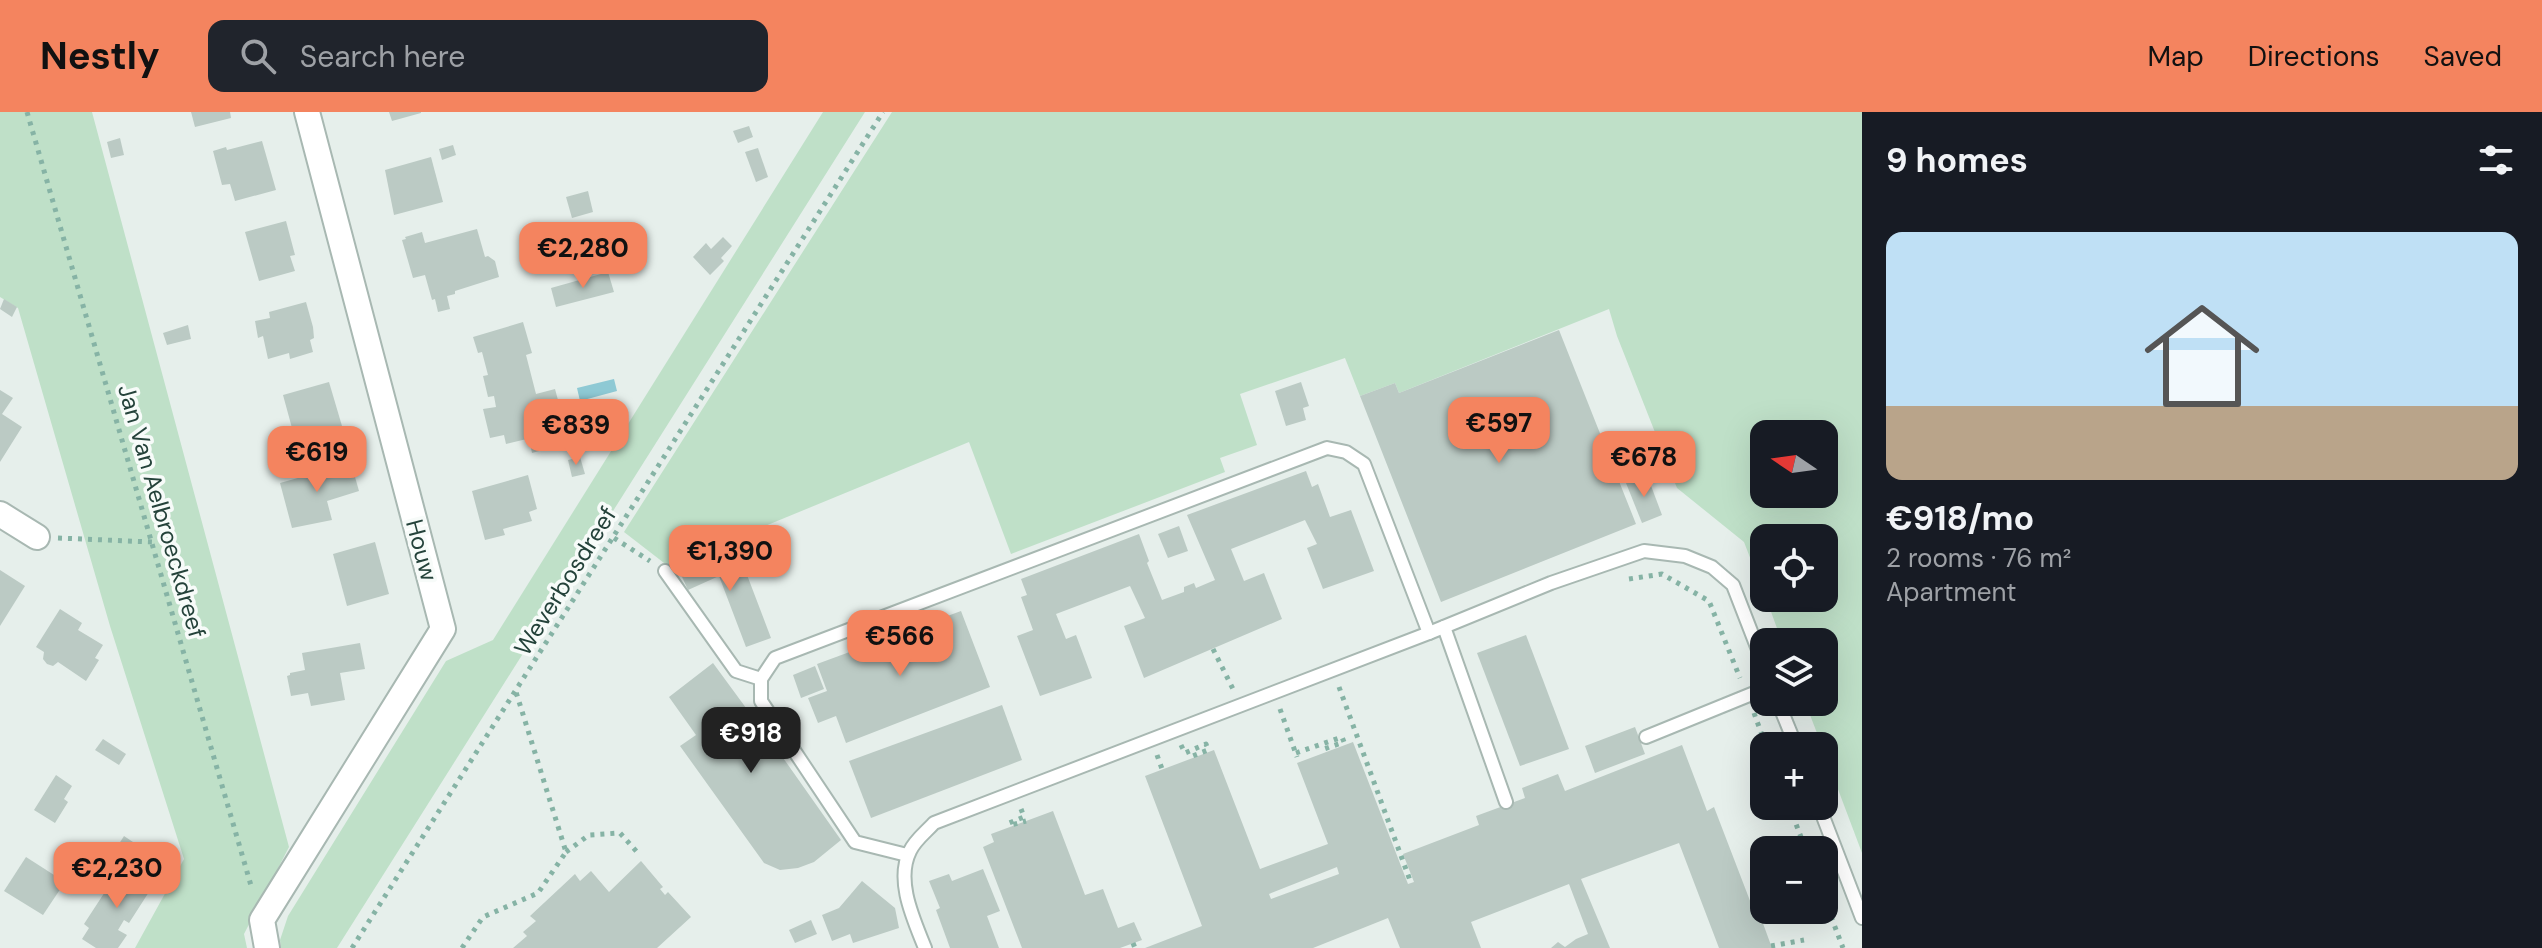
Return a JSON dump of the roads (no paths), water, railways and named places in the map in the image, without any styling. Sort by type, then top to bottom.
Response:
[{"type":"street","name":"Houw","points":[[267,948],[262,920],[443,629],[307,112]]},
{"type":"street","points":[[0,514],[37,537]]},
{"type":"lane","points":[[907,855],[855,842],[761,701],[761,679],[775,658],[1327,448],[1346,452],[1364,464],[1429,633]]},
{"type":"lane","points":[[925,948],[905,885],[907,855],[934,823],[1551,583],[1644,551],[1685,556],[1712,567],[1733,585],[1750,629]]},
{"type":"lane","points":[[665,571],[736,671],[761,679]]},
{"type":"lane","points":[[1444,627],[1506,802]]},
{"type":"lane","points":[[1646,737],[1750,695]]},
{"type":"lane","points":[[1824,820],[1862,918]]},
{"type":"water","points":[[614,379],[617,391],[580,401],[577,388]]}]
